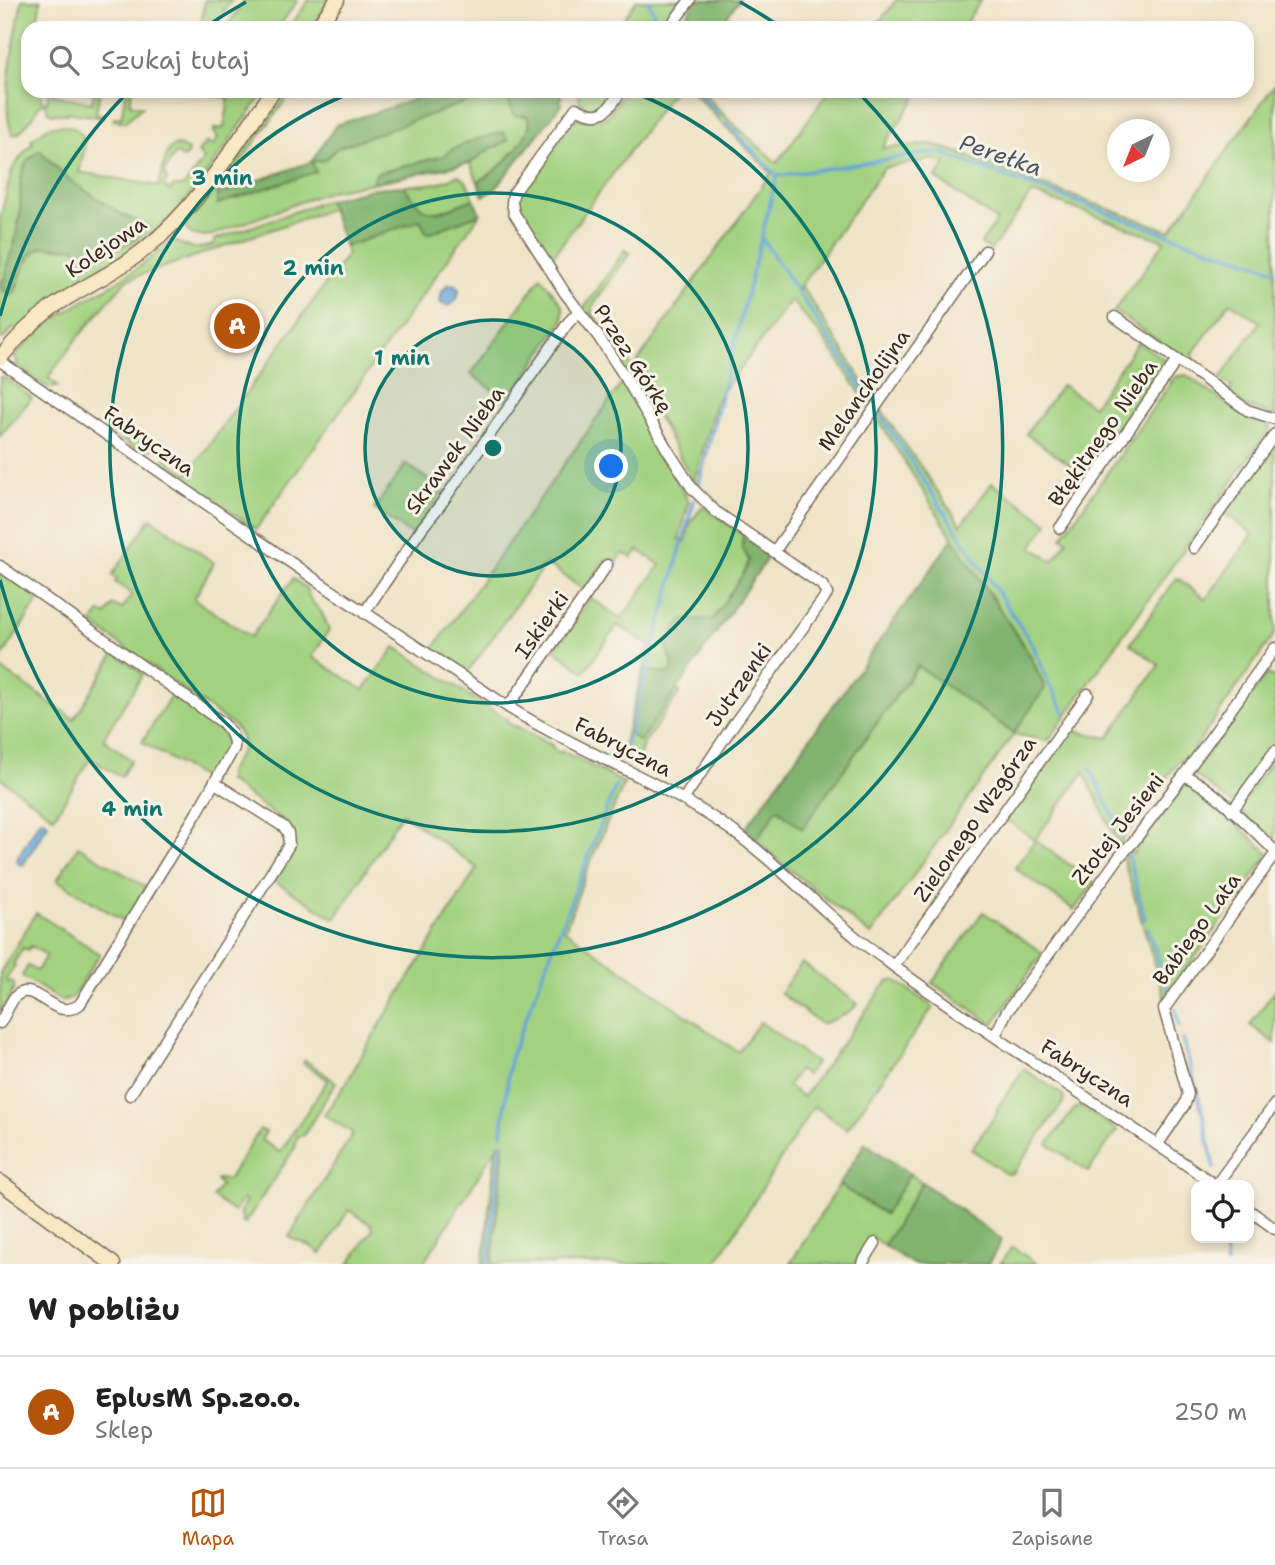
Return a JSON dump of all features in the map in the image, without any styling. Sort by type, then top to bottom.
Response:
[{"type":"street","points":[[322,21],[337,0]]},
{"type":"street","points":[[674,21],[690,0]]},
{"type":"street","name":"Kolejowa","points":[[0,359],[23,332],[50,309],[123,266],[170,227],[202,190],[267,98]]},
{"type":"street","name":"Przez Górkę","points":[[616,98],[610,108],[599,114],[587,114],[576,108],[513,194],[514,213],[565,293],[627,380],[692,488],[715,511],[822,585],[827,594]]},
{"type":"street","name":"Melancholijna","points":[[774,552],[985,251]]},
{"type":"street","name":"Skrawek Nieba","points":[[364,613],[560,334],[579,311]]},
{"type":"street","points":[[1115,317],[1247,410],[1275,419]]},
{"type":"street","name":"Fabryczna","points":[[0,359],[364,613],[508,707],[684,800],[740,836],[858,940],[1208,1180]]},
{"type":"street","name":"Błękitnego Nieba","points":[[1059,528],[1177,360]]},
{"type":"street","points":[[1194,548],[1275,434]]},
{"type":"street","name":"Iskierki","points":[[508,707],[607,565]]},
{"type":"street","points":[[0,566],[223,723],[235,741],[234,748],[215,783],[79,1004],[69,1010],[60,1009],[29,992],[16,996],[0,1023]]},
{"type":"street","name":"Jutrzenki","points":[[684,800],[827,594]]},
{"type":"street","name":"Złotej Jesieni","points":[[995,1036],[1006,1013],[1037,969],[1119,856],[1184,775],[1275,648]]},
{"type":"street","name":"Zielonego Wzgórza","points":[[894,966],[1088,694]]},
{"type":"street","points":[[1232,810],[1275,751]]},
{"type":"street","points":[[1184,775],[1196,780],[1232,810],[1275,853]]},
{"type":"street","points":[[130,1095],[289,845],[288,833],[284,827],[215,783]]},
{"type":"street","name":"Babiego Lata","points":[[1158,1144],[1185,1104],[1188,1094],[1164,1009],[1275,853]]},
{"type":"street","points":[[1219,1180],[1275,1104]]},
{"type":"street","points":[[0,1182],[113,1264]]},
{"type":"street","points":[[1254,1214],[1275,1229]]},
{"type":"street","points":[[862,1264],[875,1243]]},
{"type":"green space","points":[[22,0],[41,0],[37,21],[21,21],[21,98],[41,98],[41,101],[47,102],[48,98],[68,98],[92,103],[93,98],[99,98],[96,114],[102,115],[103,118],[67,112],[52,114],[48,112],[46,104],[42,104],[18,134],[12,134],[8,87]]},
{"type":"green space","points":[[205,0],[232,0],[217,21],[201,21]]},
{"type":"green space","points":[[245,0],[298,0],[283,21],[231,21]]},
{"type":"green space","points":[[309,0],[331,0],[315,21],[294,21]]},
{"type":"green space","points":[[637,0],[686,0],[670,21],[622,21]]},
{"type":"green space","points":[[697,0],[739,0],[724,21],[682,21]]},
{"type":"green space","points":[[896,0],[981,0],[967,21],[880,21]]},
{"type":"green space","points":[[1275,84],[1275,416],[1245,406],[1228,393],[1232,387],[1220,379],[1260,322],[1230,302],[1193,353],[1194,361],[1185,358],[1114,311],[1165,241],[1032,193],[991,250],[981,243],[997,221],[936,178],[946,163],[934,159],[884,168],[797,291],[802,287],[874,399],[869,406],[823,338],[791,300],[716,401],[694,483],[656,413],[602,338],[608,334],[633,368],[771,173],[698,98],[708,98],[777,163],[824,98],[915,98],[882,148],[931,144],[1170,231]]},
{"type":"green space","points":[[125,98],[131,98],[130,104],[142,107],[125,122],[113,120],[115,117],[121,118]]},
{"type":"green space","points":[[229,98],[260,98],[194,191],[173,215],[130,253],[0,339],[0,219],[12,170],[33,143],[31,140],[49,127],[73,128],[81,134],[84,142],[79,172],[159,186],[166,156],[174,146],[180,146],[188,151],[186,157],[182,158],[176,153],[164,172],[167,180],[163,186],[170,191],[174,186],[184,186],[204,159],[198,152],[206,143],[213,145],[218,138],[214,129],[224,128]],"holes":[[[40,151],[72,182],[123,215],[149,227],[78,249],[44,247],[34,252],[23,269],[2,282],[14,246],[20,214],[20,185]]]},
{"type":"green space","points":[[280,98],[287,98],[217,194],[218,204],[315,172],[311,162],[325,160],[337,148],[476,98],[507,98],[513,115],[527,116],[530,125],[509,158],[478,182],[470,163],[508,140],[504,132],[452,149],[443,156],[377,173],[372,183],[330,191],[212,235],[196,236],[185,227]]},
{"type":"green space","points":[[476,98],[337,148],[325,160],[312,162],[316,172],[217,204],[217,195],[311,162],[336,125],[413,100]]},
{"type":"green space","points":[[507,98],[562,98],[562,104],[495,189],[483,196],[478,182],[508,158],[530,125],[527,116],[513,115]]},
{"type":"green space","points":[[579,98],[610,98],[600,112],[587,110]]},
{"type":"green space","points":[[620,98],[668,98],[548,263],[519,212],[516,198],[572,120],[606,118]]},
{"type":"green space","points":[[504,132],[508,140],[470,163],[372,183],[377,173],[443,156],[464,144]]},
{"type":"green space","points":[[40,150],[72,182],[123,215],[150,227],[135,240],[87,262],[75,247],[39,249],[29,258],[15,293],[9,296],[2,282],[14,246],[20,214],[21,177],[27,161]]},
{"type":"green space","points":[[459,175],[466,181],[474,199],[441,211],[427,211],[412,198],[404,186],[439,183]]},
{"type":"green space","points":[[404,186],[427,211],[442,211],[474,199],[480,214],[427,234],[420,220],[345,247],[328,200],[375,188]]},
{"type":"green space","points":[[328,200],[331,209],[126,280],[48,378],[58,386],[48,388],[16,366],[16,355],[40,331],[65,312],[121,279],[172,240],[193,248],[209,246],[215,244],[214,240]]},
{"type":"green space","points":[[480,214],[256,529],[161,463],[168,457],[170,462],[188,474],[347,254],[345,247],[420,220],[427,234]]},
{"type":"green space","points":[[625,250],[630,253],[593,305],[593,314],[603,328],[597,331],[582,311]]},
{"type":"green space","points":[[541,277],[563,306],[563,321],[508,401],[471,374]]},
{"type":"green space","points":[[1138,342],[1164,359],[1166,368],[1089,478],[1026,434],[1062,385],[1093,406]]},
{"type":"green space","points":[[1186,375],[1241,414],[1268,424],[1270,428],[1048,741],[1014,734],[871,935],[755,839],[779,809],[802,828],[918,666],[1013,733],[1045,688],[1031,657],[875,415],[880,408],[961,525],[992,483],[1048,523],[1032,547],[1053,561],[1067,541],[1062,537],[1175,377]]},
{"type":"green space","points":[[0,377],[4,377],[32,398],[0,436]]},
{"type":"green space","points":[[622,383],[647,423],[689,502],[679,539],[686,541],[690,523],[703,506],[743,535],[742,547],[749,560],[745,571],[713,619],[682,620],[670,656],[674,668],[670,673],[643,671],[650,646],[618,625],[584,672],[554,649],[591,598],[621,619],[660,565],[638,550],[632,558],[623,553],[614,566],[605,560],[584,590],[546,563],[468,672],[433,649]]},
{"type":"green space","points":[[107,421],[144,442],[162,440],[157,447],[143,450],[141,453],[108,430]]},
{"type":"green space","points":[[1275,438],[1275,633],[1186,760],[1180,760],[1155,794],[1151,793],[1147,800],[1149,803],[1119,845],[1084,772],[1035,840],[1005,819],[1072,725],[1075,731],[1108,738],[1159,665],[1130,644],[1177,578],[1206,599],[1253,534],[1223,512]]},
{"type":"green space","points":[[406,464],[444,491],[412,535],[374,509]]},
{"type":"green space","points":[[151,518],[214,563],[194,599],[251,637],[293,579],[306,588],[329,630],[312,657],[364,690],[395,647],[515,727],[553,746],[552,748],[560,753],[562,751],[624,783],[565,930],[738,1052],[760,1022],[816,1063],[807,1075],[799,1070],[787,1086],[803,1097],[887,982],[895,980],[933,1007],[847,1129],[814,1106],[715,1264],[492,1264],[504,1143],[499,1143],[423,1264],[349,1264],[373,1229],[372,1225],[349,1210],[321,1254],[289,1237],[353,1133],[324,1115],[347,1082],[477,868],[402,813],[335,919],[274,881],[292,851],[293,836],[283,821],[228,781],[228,773],[243,748],[235,727],[92,624],[100,612],[106,615],[113,605],[122,609],[132,594],[115,582],[117,579],[112,575]]},
{"type":"green space","points":[[743,535],[767,552],[766,560],[639,742],[627,731],[643,671],[670,673],[672,663],[667,647],[675,629],[682,621],[713,619],[745,571],[749,560],[742,547]]},
{"type":"green space","points":[[953,538],[1031,657],[1045,688],[1014,733],[917,666],[802,829],[778,809],[755,839],[745,829]]},
{"type":"green space","points":[[0,572],[39,599],[0,660]]},
{"type":"green space","points":[[115,653],[143,674],[103,739],[131,760],[121,777],[90,759],[54,817],[0,778],[0,668],[74,719]]},
{"type":"green space","points":[[1267,673],[1275,679],[1275,743],[1232,804],[1193,773]]},
{"type":"green space","points":[[677,690],[680,692],[643,745],[636,766],[620,758],[627,731],[639,741]]},
{"type":"green space","points":[[172,694],[221,730],[225,738],[224,757],[209,782],[142,742]]},
{"type":"green space","points":[[1275,756],[1275,843],[1238,809]]},
{"type":"green space","points":[[1190,786],[1201,791],[1269,854],[1165,999],[1123,858],[1131,851],[1133,854],[1182,787]]},
{"type":"green space","points":[[1035,840],[1095,883],[1074,910],[1015,868]]},
{"type":"green space","points":[[78,846],[146,887],[125,922],[57,880]]},
{"type":"green space","points":[[983,912],[1043,953],[993,1024],[932,983]]},
{"type":"green space","points":[[36,913],[100,954],[71,999],[60,1000],[22,976],[28,966],[37,971],[46,955],[31,946],[28,950],[23,948],[6,980],[14,983],[14,989],[0,1014],[0,973]]},
{"type":"green space","points":[[802,963],[858,1004],[841,1016],[821,1024],[780,993]]},
{"type":"green space","points":[[1275,990],[1275,1043],[1250,1025]]},
{"type":"green space","points":[[305,1060],[336,1082],[303,1136],[298,1136],[296,1146],[245,1223],[241,1222],[243,1217],[239,1214],[246,1201],[243,1199],[234,1212],[213,1197],[221,1185],[216,1181],[228,1180],[260,1129],[266,1132],[261,1140],[280,1152],[328,1080],[303,1063]]},
{"type":"green space","points":[[1024,1069],[1063,1095],[1064,1101],[1013,1173],[1006,1174],[971,1149]]},
{"type":"green space","points":[[1082,1107],[1117,1130],[1088,1172],[1048,1144],[1075,1108]]},
{"type":"green space","points":[[499,1143],[504,1143],[492,1264],[483,1264],[496,1148]]},
{"type":"green space","points":[[865,1143],[910,1174],[885,1214],[839,1185]]},
{"type":"green space","points":[[910,1174],[922,1182],[884,1246],[871,1237],[854,1264],[790,1264],[839,1185],[884,1214]]},
{"type":"green space","points":[[922,1182],[1002,1240],[988,1264],[913,1264],[884,1246]]},
{"type":"green space","points":[[1012,1247],[1037,1264],[1000,1264]]},
{"type":"water","points":[[449,284],[456,285],[459,289],[456,299],[448,306],[440,301],[442,291]]},
{"type":"water","points":[[40,819],[48,825],[23,865],[20,865],[18,857]]},
{"type":"waterway","name":"Perełka","points":[[648,0],[657,21]]},
{"type":"waterway","name":"Perełka","points":[[703,98],[719,115]]},
{"type":"waterway","name":"Perełka","points":[[727,123],[777,176],[938,152],[1275,270]]},
{"type":"waterway","points":[[698,486],[777,176]]},
{"type":"waterway","points":[[761,237],[871,401]]},
{"type":"waterway","points":[[879,413],[1034,647],[1048,682],[1065,713]]},
{"type":"waterway","points":[[623,758],[694,500]]},
{"type":"waterway","points":[[1090,768],[1123,837]]},
{"type":"waterway","points":[[502,1134],[510,1059],[616,785]]},
{"type":"waterway","points":[[1128,855],[1145,919]]},
{"type":"waterway","points":[[1148,929],[1169,991]]},
{"type":"waterway","points":[[1175,1009],[1179,1025]]},
{"type":"waterway","points":[[1183,1040],[1214,1168]]},
{"type":"waterway","points":[[488,1264],[501,1143]]},
{"type":"waterway","points":[[18,1205],[42,1223]]},
{"type":"waterway","points":[[51,1229],[71,1244]]},
{"type":"waterway","points":[[1225,1243],[1227,1264]]},
{"type":"waterway","points":[[86,1254],[100,1264]]},
{"type":"place","name":"EplusM Sp.zo.o.","points":[[237,326]]}]
